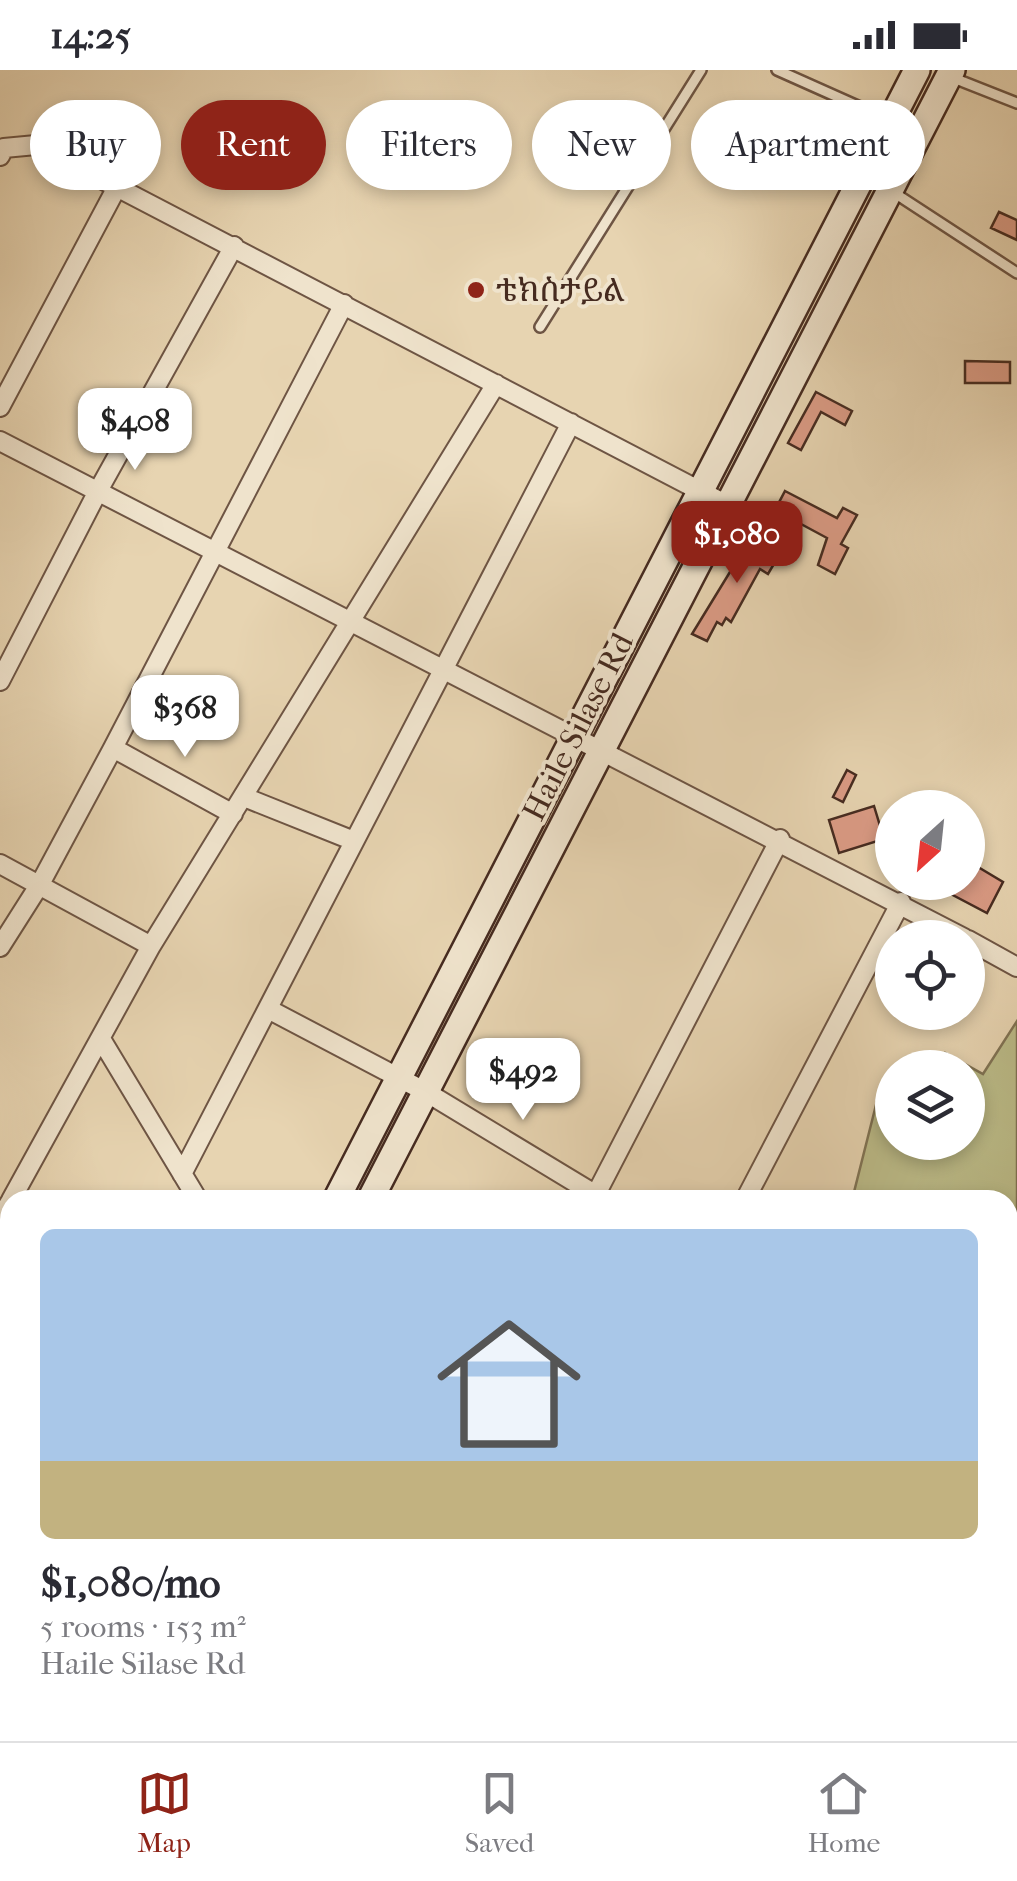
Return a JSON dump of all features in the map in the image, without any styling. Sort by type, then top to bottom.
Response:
[{"type":"main road","name":"Haile Silase Rd","points":[[901,100],[917,70]]},
{"type":"main road","name":"Haile Silase Rd","points":[[925,121],[950,73]]},
{"type":"main road","name":"Haile Silase Rd","points":[[341,1190],[855,190]]},
{"type":"main road","name":"Haile Silase Rd","points":[[375,1190],[890,191]]},
{"type":"street","points":[[1,149],[30,146]]},
{"type":"street","points":[[0,407],[115,190]]},
{"type":"street","points":[[128,190],[729,506]]},
{"type":"street","points":[[0,681],[98,491],[234,246]]},
{"type":"street","points":[[0,947],[40,884],[113,748],[212,550],[344,304]]},
{"type":"street","points":[[16,1190],[151,946],[496,384]]},
{"type":"street","points":[[182,1174],[571,422]]},
{"type":"street","points":[[0,440],[934,920]]},
{"type":"street","points":[[113,748],[233,814]]},
{"type":"street","points":[[244,797],[354,841]]},
{"type":"street","points":[[599,1190],[780,839]]},
{"type":"street","points":[[0,864],[151,946]]},
{"type":"street","points":[[751,1190],[901,902]]},
{"type":"street","points":[[985,949],[1017,968]]},
{"type":"street","points":[[270,1010],[426,1092],[584,1190]]},
{"type":"street","points":[[101,1039],[192,1190]]},
{"type":"lane","points":[[540,327],[702,70]]},
{"type":"lane","points":[[778,70],[846,100]]},
{"type":"lane","points":[[950,73],[1017,103]]},
{"type":"lane","points":[[890,191],[1017,273]]},
{"type":"green space","points":[[1017,1021],[1017,1190],[855,1190],[875,1109],[875,1160],[985,1160],[985,1071]]},
{"type":"building","points":[[999,212],[1017,220],[1017,240],[991,228]]},
{"type":"building","points":[[965,361],[1010,362],[1010,383],[965,383]]},
{"type":"building","points":[[816,392],[852,411],[845,425],[821,412],[801,450],[788,443]]},
{"type":"building","points":[[785,491],[837,518],[843,508],[857,515],[841,544],[848,548],[835,574],[818,565],[827,538],[775,510]]},
{"type":"building","points":[[752,536],[781,552],[768,574],[760,569],[731,622],[726,618],[722,625],[717,622],[707,641],[692,634]]},
{"type":"building","points":[[847,770],[856,775],[843,802],[833,797]]},
{"type":"building","points":[[874,806],[875,842],[839,853],[829,820]]},
{"type":"building","points":[[985,871],[1003,882],[987,913],[962,900],[985,900]]},
{"type":"place","name":"ቴክስታይል","points":[[476,290]]}]
